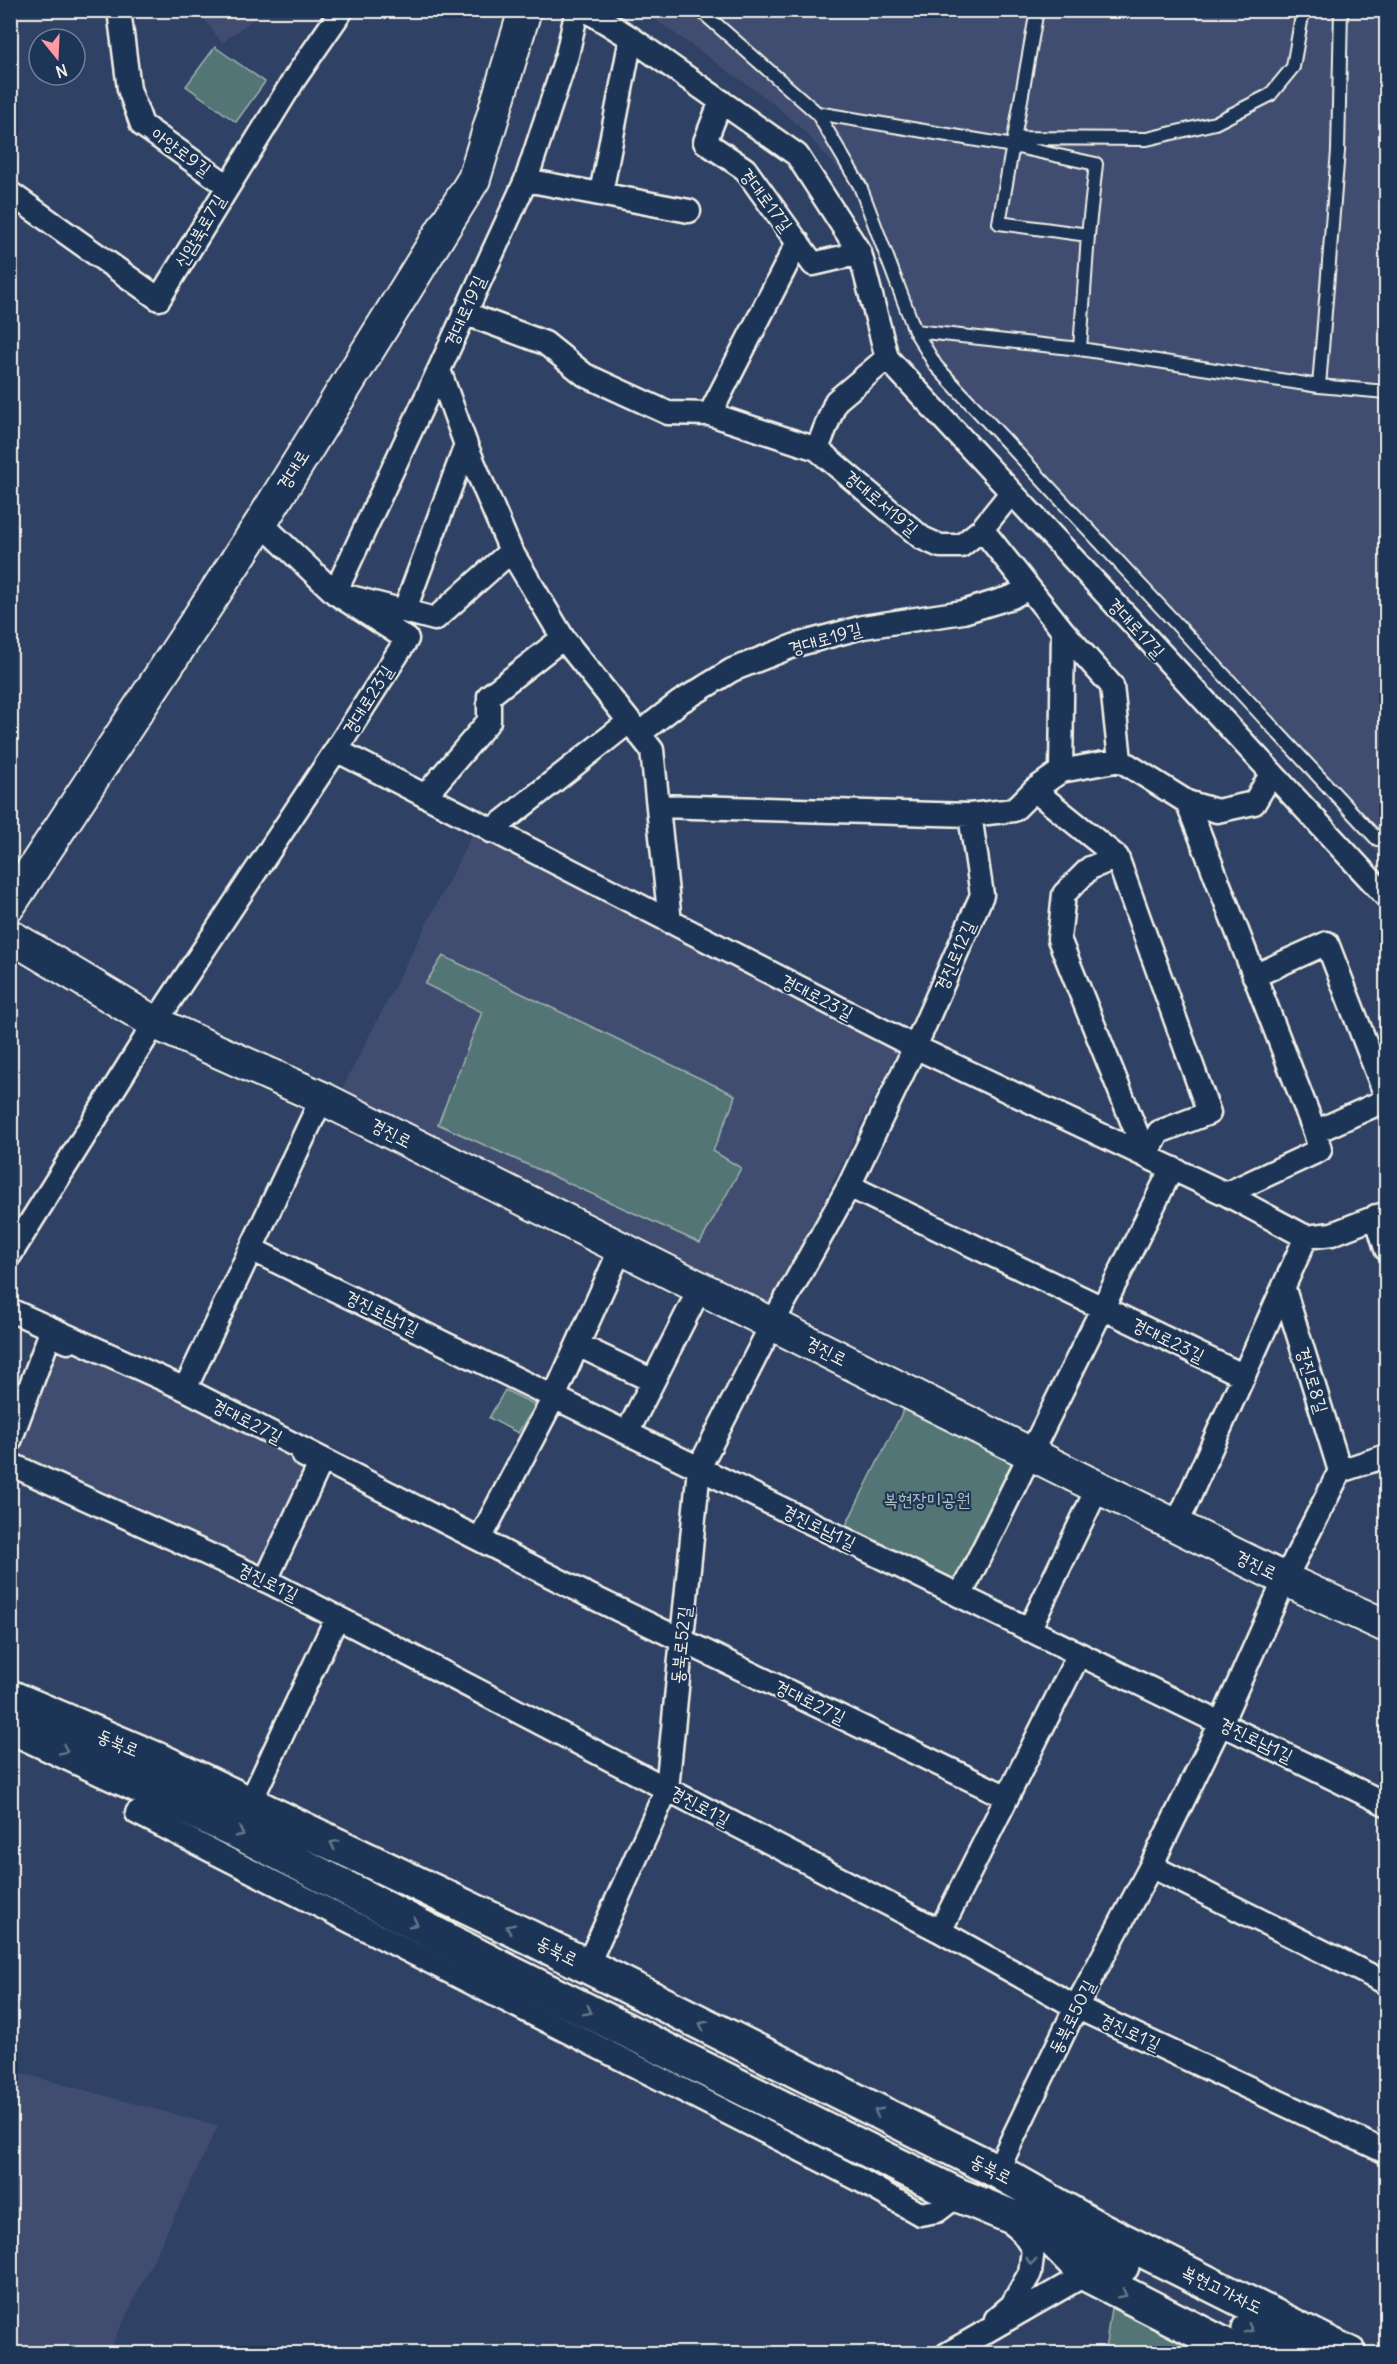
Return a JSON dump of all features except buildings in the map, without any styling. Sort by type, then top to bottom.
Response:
[{"type":"main road","name":"동북로","points":[[10,1696],[161,1761],[250,1803],[586,1966],[997,2171],[1031,2191],[1088,2249]]},
{"type":"main road","name":"동북로","points":[[10,1726],[234,1830],[509,1972],[958,2195],[1088,2249]]},
{"type":"main road","points":[[1031,2191],[1124,2221],[1376,2354]]},
{"type":"main road","points":[[1088,2249],[1242,2354]]},
{"type":"main road","name":"복현고가차도","points":[[1088,2249],[1298,2354]]},
{"type":"main road","name":"복현고가차도","points":[[1088,2249],[1350,2354]]},
{"type":"street","name":"아양로9길","points":[[119,10],[129,89],[142,124],[228,186]]},
{"type":"street","name":"신암북로7길","points":[[10,194],[159,299],[295,78],[342,10]]},
{"type":"street","name":"경대로","points":[[10,904],[261,523],[474,179],[525,10]]},
{"type":"street","name":"경대로19길","points":[[577,10],[567,55],[526,180],[439,370],[466,445],[511,551],[563,638],[652,750],[669,922]]},
{"type":"street","name":"경대로17길","points":[[586,10],[631,38],[797,155],[860,253],[887,358],[1386,896]]},
{"type":"street","points":[[601,193],[631,38]]},
{"type":"street","name":"경대로17길","points":[[721,101],[705,142],[745,169],[813,264],[860,253]]},
{"type":"street","points":[[526,180],[689,211]]},
{"type":"street","points":[[710,414],[798,243]]},
{"type":"street","name":"경대로서19길","points":[[464,313],[545,343],[585,375],[668,413],[710,414],[817,449],[922,538],[940,546],[961,546],[982,528]]},
{"type":"street","points":[[817,449],[836,401],[887,358]]},
{"type":"street","points":[[439,370],[334,592],[405,609],[435,619],[511,551]]},
{"type":"street","points":[[405,609],[466,445]]},
{"type":"street","points":[[1011,493],[982,528],[1063,632],[1112,686],[1120,760]]},
{"type":"street","name":"경대로23길","points":[[261,523],[334,592],[407,639],[336,750],[915,1047],[1226,1194],[1306,1237]]},
{"type":"street","name":"경대로19길","points":[[491,831],[558,778],[635,727],[732,670],[796,645],[863,627],[963,612],[1012,597],[1028,588]]},
{"type":"street","points":[[1061,771],[1063,632]]},
{"type":"street","points":[[425,796],[489,721],[489,696],[563,638]]},
{"type":"street","points":[[10,1255],[155,1023],[336,750]]},
{"type":"street","points":[[658,806],[970,815],[1014,810],[1034,790],[1061,771],[1120,760],[1187,802],[1217,811],[1254,802],[1272,773]]},
{"type":"street","points":[[1034,790],[1117,857],[1209,1113],[1159,1132],[1146,1156]]},
{"type":"street","points":[[1187,802],[1320,1150],[1226,1194]]},
{"type":"street","name":"경진로12길","points":[[772,1324],[849,1186],[915,1047],[982,895],[970,815]]},
{"type":"street","points":[[1117,857],[1090,868],[1064,894],[1059,939],[1146,1156]]},
{"type":"street","name":"경진로","points":[[10,936],[155,1023],[322,1098],[1176,1526],[1285,1580],[1386,1626]]},
{"type":"street","points":[[1254,976],[1327,943],[1386,1098],[1314,1132]]},
{"type":"street","points":[[185,1389],[322,1098]]},
{"type":"street","points":[[960,1596],[1172,1168]]},
{"type":"street","points":[[849,1186],[1103,1308]]},
{"type":"street","points":[[1176,1526],[1306,1237],[1332,1234],[1381,1214],[1386,1249]]},
{"type":"street","points":[[480,1539],[554,1397],[621,1248]]},
{"type":"street","name":"경진로남1길","points":[[251,1249],[1386,1804]]},
{"type":"street","points":[[627,1433],[700,1288]]},
{"type":"street","name":"경진로8길","points":[[1284,1289],[1341,1471]]},
{"type":"street","name":"경대로23길","points":[[1103,1308],[1244,1376]]},
{"type":"street","name":"경대로27길","points":[[10,1310],[185,1389],[681,1640],[1007,1797]]},
{"type":"street","name":"동북로52길","points":[[586,1966],[667,1789],[699,1468],[772,1324]]},
{"type":"street","points":[[12,1410],[44,1325]]},
{"type":"street","points":[[10,1441],[50,1334],[175,1392],[320,1464],[269,1581]]},
{"type":"street","points":[[578,1345],[653,1381]]},
{"type":"street","points":[[1285,1580],[1341,1471],[1386,1456]]},
{"type":"street","points":[[269,1581],[327,1461]]},
{"type":"street","name":"경진로1길","points":[[10,1462],[269,1581],[940,1931],[1076,2007],[1386,2152]]},
{"type":"street","points":[[1029,1630],[1098,1487]]},
{"type":"street","name":"동북로50길","points":[[997,2171],[1076,2007],[1151,1866],[1221,1723],[1285,1580]]},
{"type":"street","points":[[250,1803],[337,1617]]},
{"type":"street","points":[[940,1931],[1079,1654]]},
{"type":"street","points":[[137,1813],[858,2179],[920,2214],[937,2211],[958,2195]]},
{"type":"street","points":[[1151,1866],[1386,1983]]},
{"type":"street","points":[[974,2338],[1012,2305],[1030,2273],[1033,2249],[1022,2232],[1003,2215]]},
{"type":"street","points":[[947,2354],[974,2338],[1088,2249]]},
{"type":"lane","points":[[700,10],[817,113],[860,186],[915,331],[936,366],[1377,839],[1386,831]]},
{"type":"lane","points":[[1037,10],[999,223],[1088,235]]},
{"type":"lane","points":[[1013,142],[1147,139],[1215,123],[1270,95],[1293,67],[1304,10]]},
{"type":"lane","points":[[1319,386],[1338,151],[1341,10]]},
{"type":"lane","points":[[817,113],[1013,142],[1096,164],[1088,235],[1080,349]]},
{"type":"lane","points":[[915,331],[1080,349],[1319,386],[1386,392]]},
{"type":"shaded area","points":[[198,11],[264,11],[222,43]]},
{"type":"shaded area","points":[[643,11],[1386,11],[1386,863],[1095,544],[925,367],[863,214],[843,174],[806,133],[773,103]]},
{"type":"shaded area","points":[[474,831],[901,1043],[770,1310],[338,1097]]},
{"type":"shaded area","points":[[45,1336],[316,1467],[267,1574],[11,1458],[10,1432]]},
{"type":"shaded area","points":[[17,2072],[218,2126],[108,2353],[11,2353],[10,2086]]},
{"type":"green space","points":[[215,47],[265,82],[236,122],[186,86]]},
{"type":"green space","points":[[443,956],[735,1095],[713,1151],[741,1168],[700,1243],[438,1124],[482,1012],[425,984]]},
{"type":"green space","points":[[505,1390],[536,1405],[518,1433],[489,1418]]},
{"type":"green space","name":"복현장미공원","points":[[905,1407],[1016,1462],[950,1594],[839,1539]]},
{"type":"green space","points":[[1111,2308],[1203,2353],[1107,2353],[1105,2351]]}]
